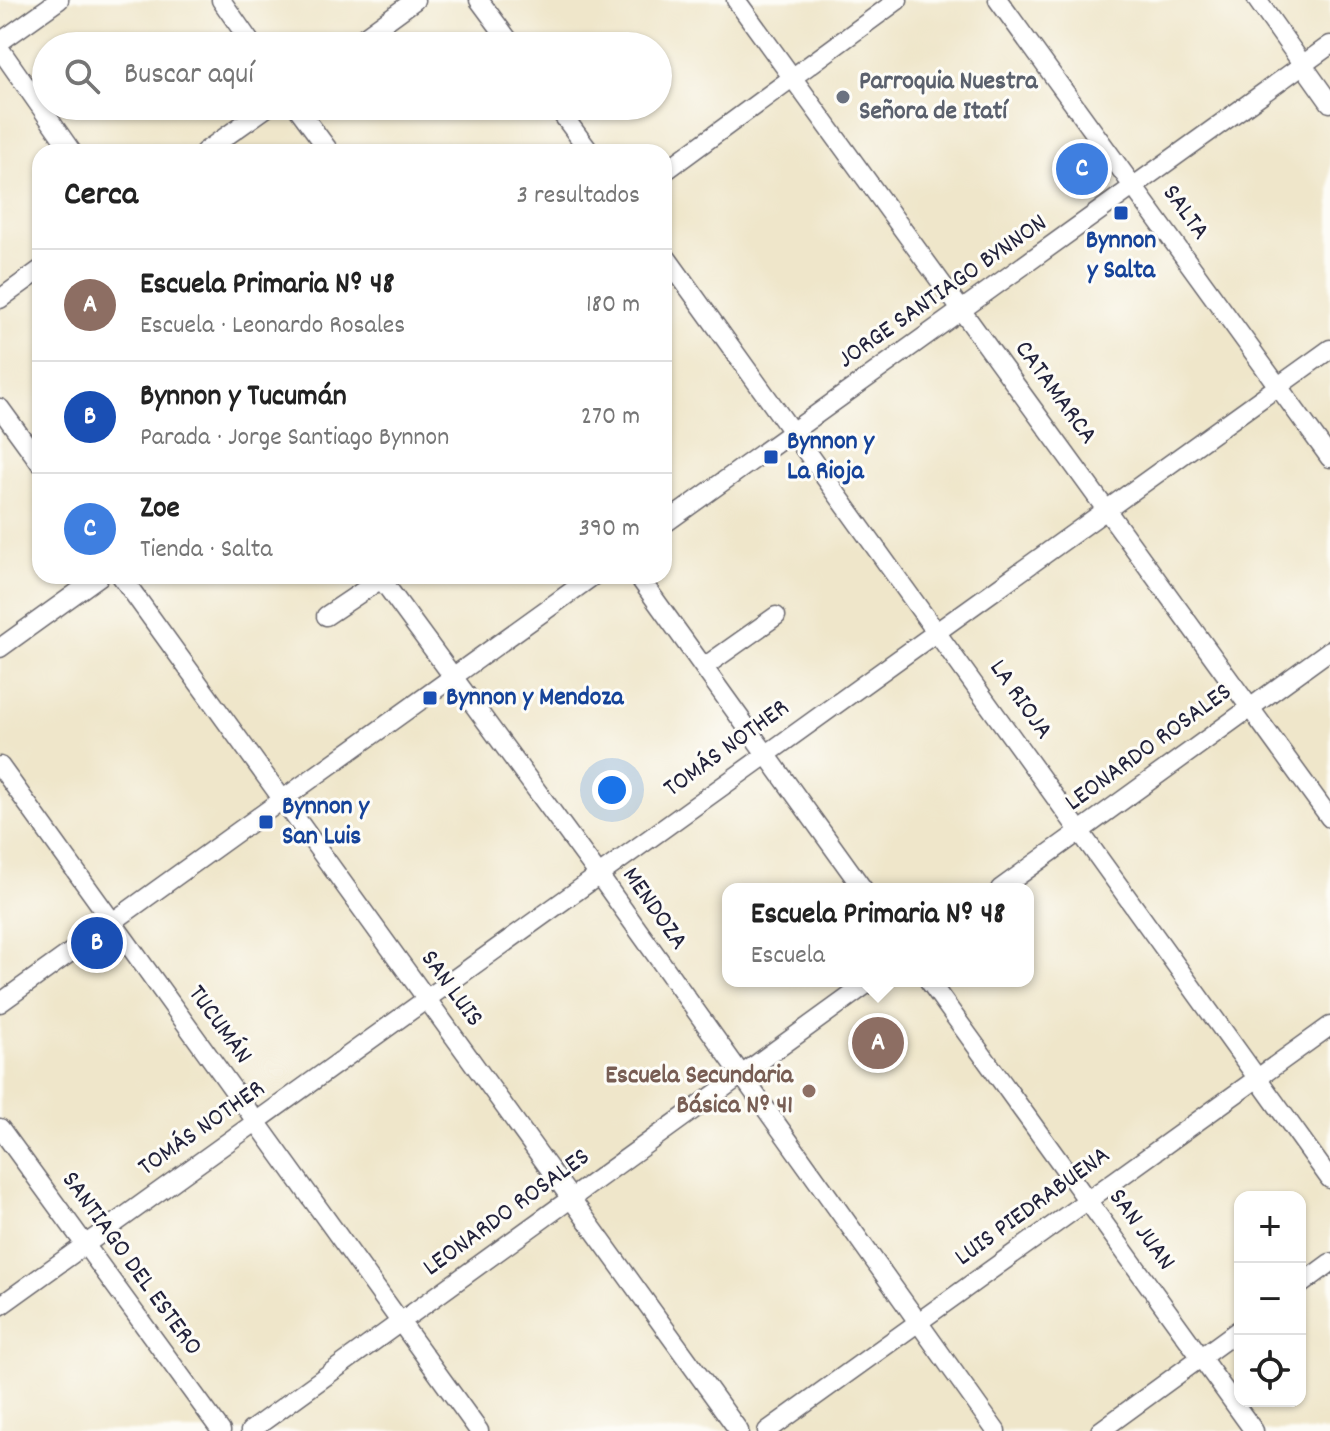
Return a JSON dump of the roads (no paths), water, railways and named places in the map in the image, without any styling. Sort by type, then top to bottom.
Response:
[{"type":"street","points":[[0,42],[59,0]]},
{"type":"street","points":[[221,0],[243,32]]},
{"type":"street","points":[[371,32],[415,0]]},
{"type":"street","points":[[479,0],[503,32]]},
{"type":"street","name":"CATAMARCA","points":[[736,0],[1330,818]]},
{"type":"street","points":[[672,166],[898,0]]},
{"type":"street","name":"SALTA","points":[[998,0],[1330,458]]},
{"type":"street","points":[[1257,0],[1330,103]]},
{"type":"street","name":"JORGE SANTIAGO BYNNON","points":[[672,518],[1330,45]]},
{"type":"street","points":[[0,49],[32,95]]},
{"type":"street","points":[[50,120],[66,144]]},
{"type":"street","points":[[215,144],[249,120]]},
{"type":"street","points":[[306,120],[324,144]]},
{"type":"street","points":[[566,120],[584,144]]},
{"type":"street","name":"LA RIOJA","points":[[672,265],[938,630],[1330,1179]]},
{"type":"street","points":[[0,299],[32,276]]},
{"type":"street","name":"TOMÁS NOTHER","points":[[0,1306],[428,1001],[766,752],[1330,349]]},
{"type":"street","points":[[0,408],[32,452]]},
{"type":"street","points":[[0,648],[89,584]]},
{"type":"street","name":"SAN LUIS","points":[[127,584],[739,1431]]},
{"type":"street","points":[[326,616],[371,584]]},
{"type":"street","name":"MENDOZA","points":[[384,584],[598,874],[996,1431]]},
{"type":"street","points":[[0,1003],[582,584]]},
{"type":"street","points":[[644,584],[859,883]]},
{"type":"street","points":[[704,667],[776,616]]},
{"type":"street","name":"LEONARDO ROSALES","points":[[1008,883],[1330,650]]},
{"type":"street","name":"TUCUMÁN","points":[[0,766],[479,1431]]},
{"type":"street","name":"LEONARDO ROSALES","points":[[250,1431],[863,987]]},
{"type":"street","name":"SAN JUAN","points":[[933,987],[1254,1431]]},
{"type":"street","name":"LUIS PIEDRABUENA","points":[[767,1431],[1330,1026]]},
{"type":"street","name":"SANTIAGO DEL ESTERO","points":[[0,1128],[221,1431]]},
{"type":"street","points":[[1306,1281],[1330,1263]]},
{"type":"street","points":[[1100,1431],[1234,1333]]},
{"type":"place","name":"Parroquia Nuestra Señora de Itatí","points":[[843,97]]},
{"type":"place","name":"Zoe","points":[[1082,169]]},
{"type":"place","name":"Bynnon y Salta","points":[[1121,213]]},
{"type":"place","name":"Bynnon y La Rioja","points":[[771,457]]},
{"type":"place","name":"Bynnon y Mendoza","points":[[430,698]]},
{"type":"place","name":"Bynnon y San Luis","points":[[266,822]]},
{"type":"place","name":"Bynnon y Tucumán","points":[[97,943]]},
{"type":"place","name":"Escuela Primaria Nº 48","points":[[878,1043]]},
{"type":"place","name":"Escuela Secundaria Básica Nº 41","points":[[809,1091]]}]
